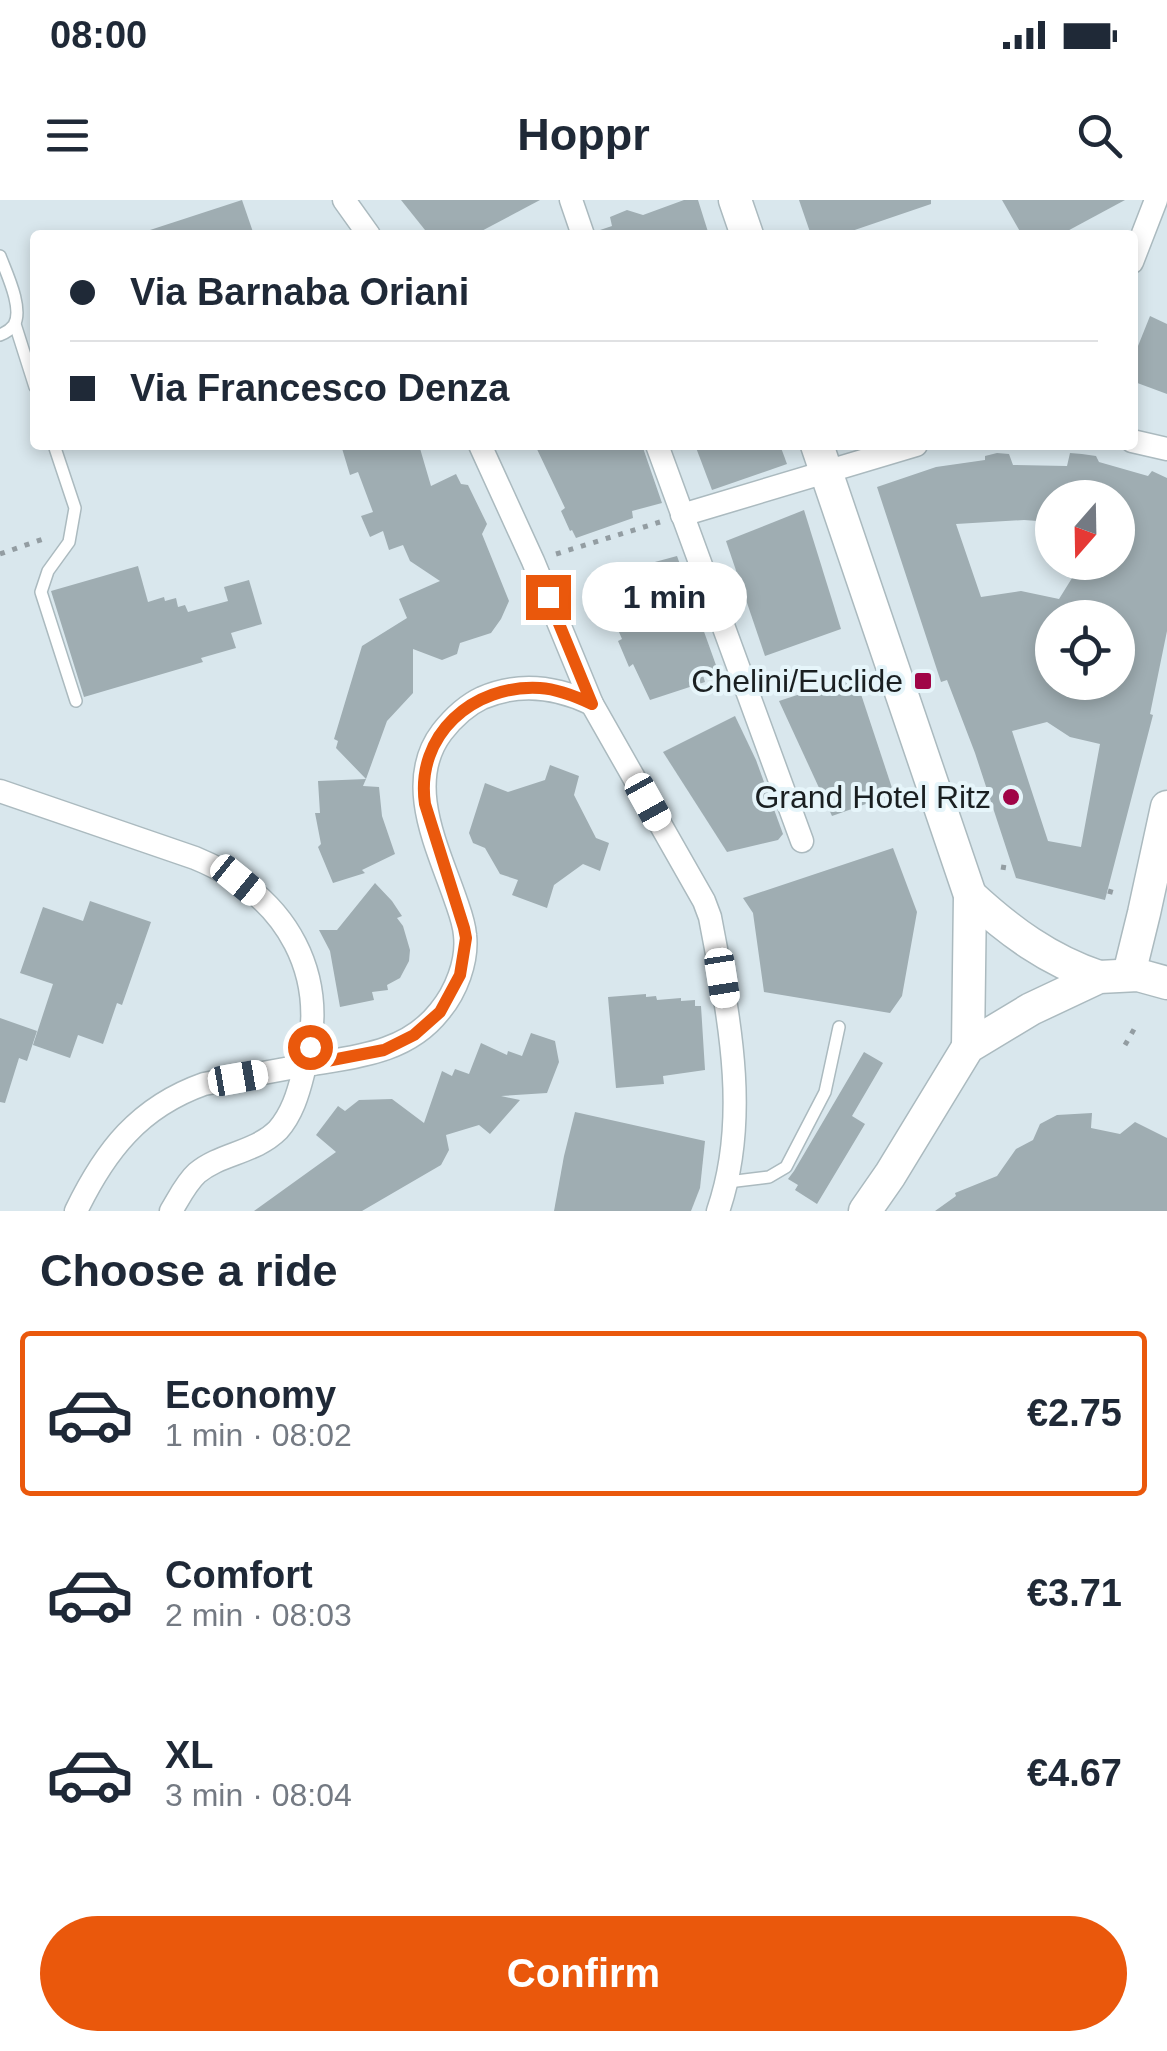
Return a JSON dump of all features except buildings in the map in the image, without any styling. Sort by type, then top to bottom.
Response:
[{"type":"street","points":[[344,200],[365,230]]},
{"type":"street","points":[[571,200],[581,230]]},
{"type":"street","points":[[735,200],[745,230]]},
{"type":"street","points":[[1138,246],[1156,200]]},
{"type":"street","points":[[1138,442],[1167,449]]},
{"type":"street","points":[[482,450],[592,704],[710,917],[730,1037],[735,1120],[728,1182],[718,1211]]},
{"type":"street","points":[[660,450],[802,841]]},
{"type":"street","points":[[682,515],[822,458],[880,450]]},
{"type":"street","points":[[822,458],[970,895],[968,1047]]},
{"type":"street","points":[[76,1211],[110,1150],[138,1121],[166,1101],[204,1084],[384,1050],[414,1035],[440,1012],[460,975],[466,938],[423,791],[428,757],[446,727],[478,700],[516,689],[537,688],[555,690],[592,704]]},
{"type":"street","points":[[0,791],[214,866],[267,903],[295,942],[307,976],[313,1018],[296,1098],[279,1128],[254,1148],[207,1166],[194,1176],[171,1211]]},
{"type":"street","points":[[865,1211],[968,1047],[1031,1008],[1114,976],[1144,914],[1167,806]]},
{"type":"street","points":[[970,895],[1007,928],[1074,969],[1167,983]]},
{"type":"lane","points":[[0,256],[17,316],[14,324],[0,335]]},
{"type":"lane","points":[[14,324],[30,372]]},
{"type":"lane","points":[[56,450],[75,508],[69,542],[48,570],[41,592],[76,701]]},
{"type":"lane","points":[[728,1182],[769,1178],[786,1167],[825,1092],[838,1027]]},
{"type":"path","points":[[551,555],[682,515]]},
{"type":"path","points":[[0,554],[71,530]]},
{"type":"path","points":[[1001,867],[1013,869]]},
{"type":"path","points":[[1108,891],[1118,894]]},
{"type":"path","points":[[1126,1045],[1137,1024]]},
{"type":"place","name":"Chelini/Euclide","points":[[923,681]]},
{"type":"place","name":"Grand Hotel Ritz","points":[[1011,797]]},
{"type":"route","points":[[310,1047],[306,1065],[384,1050],[428,1024],[448,998],[460,975],[466,938],[425,804],[426,765],[446,727],[470,705],[487,696],[516,689],[546,688],[592,704],[548,597]]}]
